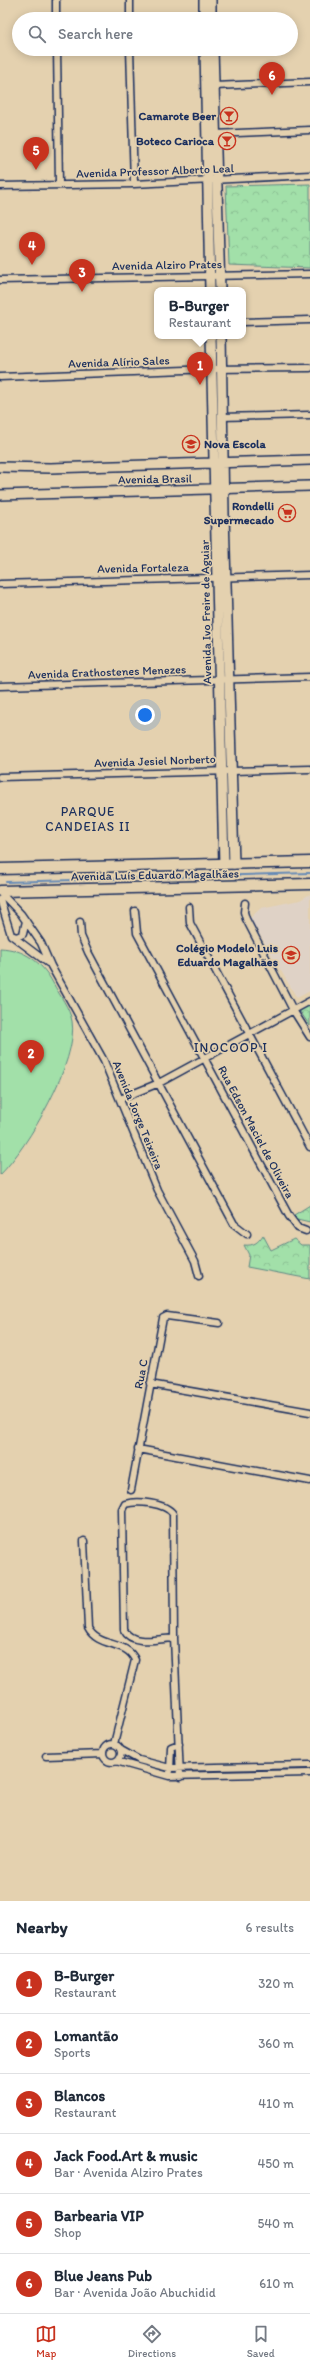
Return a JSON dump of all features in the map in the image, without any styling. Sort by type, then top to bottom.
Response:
[{"type":"main road","name":"Avenida Luís Eduardo Magalhães","points":[[0,868],[310,862]]},
{"type":"main road","name":"Avenida Luís Eduardo Magalhães","points":[[0,892],[310,884]]},
{"type":"street","points":[[56,0],[56,12]]},
{"type":"street","points":[[130,0],[130,12]]},
{"type":"street","points":[[204,0],[204,12]]},
{"type":"street","points":[[211,0],[211,12]]},
{"type":"street","points":[[57,56],[59,184]]},
{"type":"street","points":[[130,56],[134,184]]},
{"type":"street","points":[[205,56],[212,180],[214,275],[211,287]]},
{"type":"street","points":[[212,180],[214,134],[213,56]]},
{"type":"street","points":[[214,86],[310,82]]},
{"type":"street","points":[[214,134],[310,130]]},
{"type":"street","name":"Avenida Professor Alberto Leal","points":[[0,186],[134,184],[310,175]]},
{"type":"street","name":"Avenida Alziro Prates","points":[[0,280],[310,274]]},
{"type":"street","points":[[214,275],[219,287]]},
{"type":"street","points":[[246,322],[310,320]]},
{"type":"street","name":"Avenida Ivo Freire de Aguiar","points":[[211,339],[222,418],[219,462]]},
{"type":"street","name":"Avenida Ivo Freire de Aguiar","points":[[221,339],[216,369],[222,578],[229,678],[234,864]]},
{"type":"street","name":"Avenida Alírio Sales","points":[[0,377],[216,369],[310,368]]},
{"type":"street","points":[[222,418],[310,415]]},
{"type":"street","name":"Avenida Brasil","points":[[0,467],[50,468],[310,460]]},
{"type":"street","name":"Avenida Brasil","points":[[0,495],[310,486]]},
{"type":"street","name":"Avenida Fortaleza","points":[[0,584],[310,576]]},
{"type":"street","name":"Avenida Ivo Freire de Aguiar","points":[[222,578],[218,679],[224,864]]},
{"type":"street","name":"Avenida Erathostenes Menezes","points":[[0,686],[229,678],[310,677]]},
{"type":"street","name":"Avenida Jesiel Norberto","points":[[0,777],[220,770],[310,769]]},
{"type":"street","name":"Avenida Jorge Teixeira","points":[[0,892],[26,921],[41,943],[51,966],[104,1061],[152,1178],[195,1261],[199,1276]]},
{"type":"street","points":[[0,899],[3,914],[11,935],[17,937],[23,934],[26,921]]},
{"type":"street","points":[[245,903],[244,912],[246,919],[293,1010],[310,1037]]},
{"type":"street","points":[[189,907],[190,923],[310,1147]]},
{"type":"street","name":"Rua Edson Maciel de Oliveira","points":[[135,911],[137,933],[204,1059],[294,1223],[306,1231]]},
{"type":"street","points":[[80,922],[81,936],[88,952],[234,1224],[247,1234]]},
{"type":"street","name":"Avenida Jorge Teixeira","points":[[11,935],[51,966]]},
{"type":"street","points":[[120,1099],[159,1083],[310,1001]]},
{"type":"street","name":"Rua C","points":[[131,1490],[163,1318],[167,1316],[219,1323]]},
{"type":"street","points":[[150,1384],[310,1412]]},
{"type":"street","points":[[138,1449],[310,1480]]},
{"type":"street","points":[[174,1638],[134,1640],[127,1636],[124,1630],[122,1510],[125,1504],[132,1502],[164,1507],[170,1509],[173,1514],[174,1638],[180,1777]]},
{"type":"street","points":[[84,1541],[88,1628],[92,1635],[98,1640],[126,1649],[133,1653],[135,1660],[114,1744]]},
{"type":"street","points":[[114,1744],[120,1750],[139,1760],[170,1768],[180,1769],[310,1765]]},
{"type":"street","points":[[103,1754],[106,1746],[114,1744]]},
{"type":"street","points":[[169,1776],[170,1747],[179,1744]]},
{"type":"street","points":[[116,1761],[120,1758],[120,1750]]},
{"type":"street","points":[[46,1756],[103,1754]]},
{"type":"street","points":[[103,1754],[108,1761],[116,1761],[169,1776],[180,1777],[310,1773]]},
{"type":"shaded area","name":"Colégio Modelo Luis Eduardo Magalhães","points":[[310,894],[310,991],[297,998],[250,918],[261,908],[300,900]]},
{"type":"green space","points":[[310,184],[310,268],[229,265],[226,186]]},
{"type":"green space","points":[[0,948],[17,951],[31,958],[38,963],[49,976],[69,1012],[72,1021],[72,1038],[68,1058],[49,1102],[24,1145],[0,1175]]},
{"type":"green space","points":[[310,1004],[310,1026],[299,1010]]},
{"type":"green space","points":[[310,1205],[310,1222],[297,1219],[294,1215]]},
{"type":"green space","points":[[263,1235],[271,1250],[294,1239],[301,1245],[310,1245],[310,1279],[247,1267],[249,1255],[244,1245],[255,1243]]},
{"type":"waterway","points":[[6,882],[310,873]]},
{"type":"place","name":"Blue Jeans Pub","points":[[272,95]]},
{"type":"place","name":"Camarote Beer","points":[[229,116]]},
{"type":"place","name":"Boteco Carioca","points":[[227,141]]},
{"type":"place","name":"Barbearia VIP","points":[[36,170]]},
{"type":"place","name":"Jack Food.Art & music","points":[[32,265]]},
{"type":"place","name":"Blancos","points":[[82,292]]},
{"type":"place","name":"B-Burger","points":[[200,385]]},
{"type":"place","name":"Nova Escola","points":[[191,444]]},
{"type":"place","name":"Rondelli Supermecado","points":[[287,513]]},
{"type":"place","name":"Colégio Modelo Luis Eduardo Magalhães","points":[[291,955]]},
{"type":"place","name":"Lomantão","points":[[31,1073]]},
{"type":"district","name":"PARQUE CANDEIAS II","points":[[88,818]]},
{"type":"district","name":"INOCOOP I","points":[[231,1047]]}]
